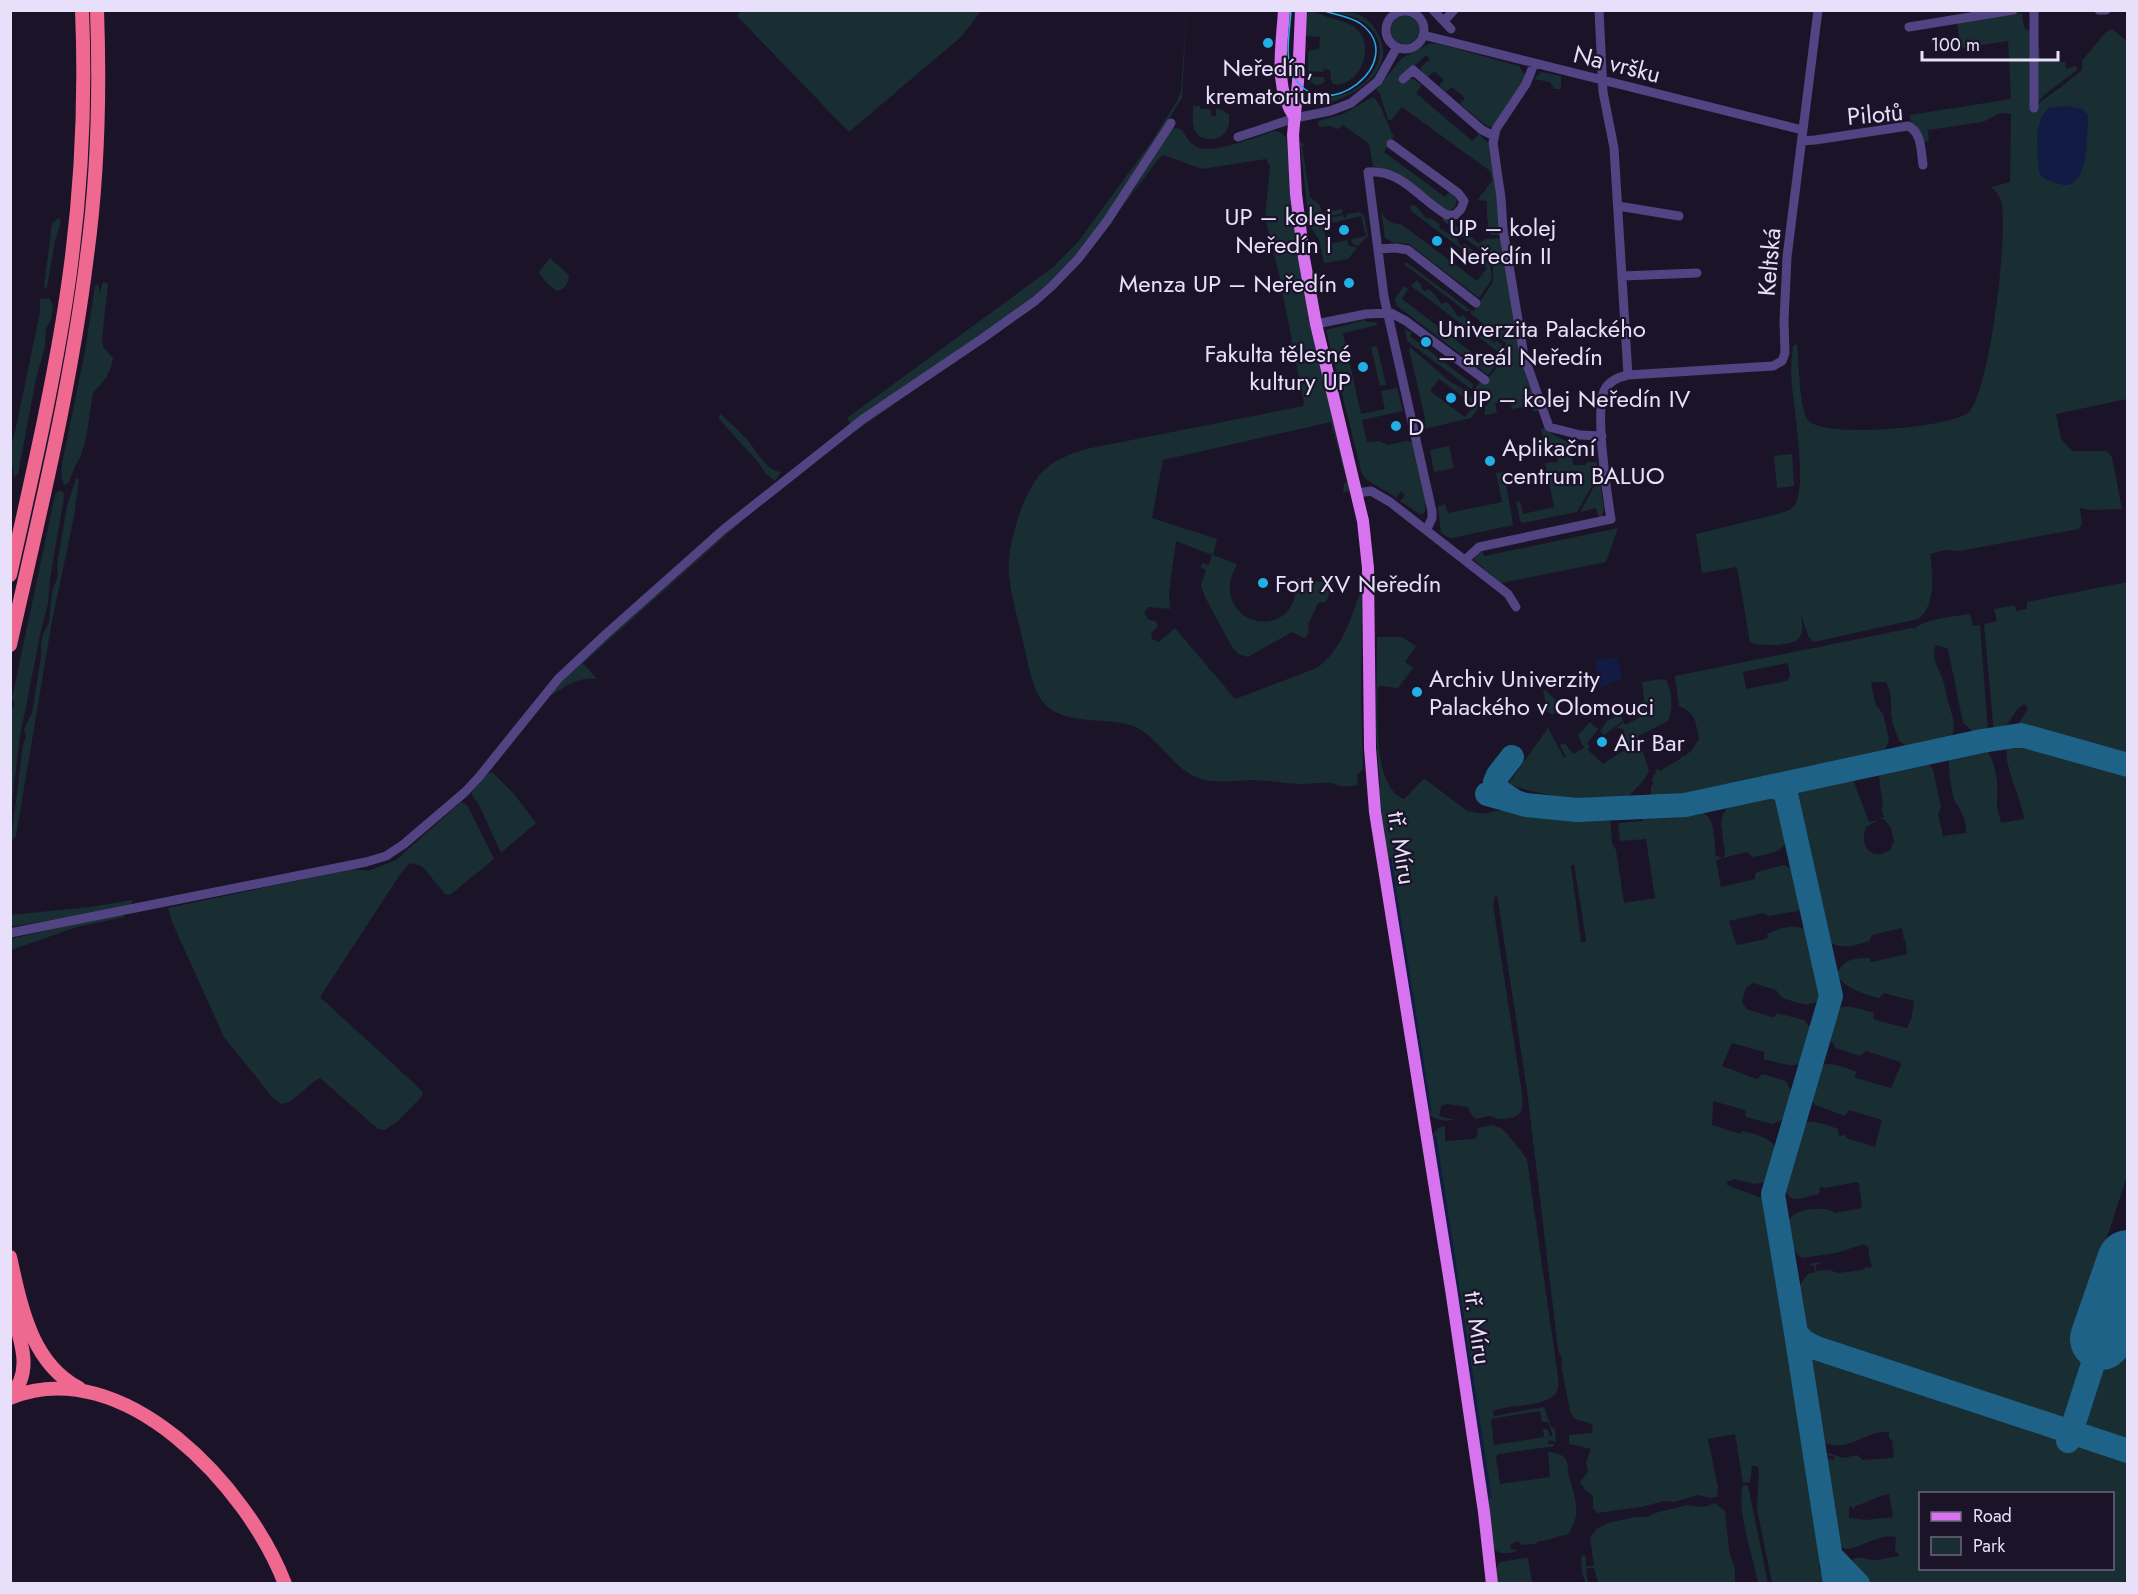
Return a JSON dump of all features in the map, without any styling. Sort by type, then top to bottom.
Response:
[{"type":"highway","points":[[10,575],[45,414],[72,255],[81,148],[82,10]]},
{"type":"highway","points":[[10,645],[66,385],[88,255],[97,133],[97,10]]},
{"type":"highway","points":[[10,1257],[25,1316],[40,1352],[61,1376],[77,1387],[121,1404],[155,1423],[201,1459],[229,1489],[252,1520],[285,1582]]},
{"type":"highway","points":[[10,1305],[24,1364],[22,1379],[10,1397]]},
{"type":"highway","points":[[10,1397],[54,1388],[93,1394]]},
{"type":"main road","name":"tř. Míru","points":[[1284,10],[1281,80],[1285,102],[1295,118]]},
{"type":"main road","name":"tř. Míru","points":[[1301,10],[1292,142],[1297,203],[1316,324],[1358,493],[1367,558],[1368,695],[1374,804],[1453,1301],[1484,1512],[1492,1584]]},
{"type":"street","points":[[1433,10],[1451,29]]},
{"type":"street","points":[[1444,21],[1454,10]]},
{"type":"street","points":[[1465,560],[1479,546],[1611,519],[1605,482],[1600,402],[1610,382],[1628,375],[1614,148],[1604,101],[1599,10]]},
{"type":"street","name":"Keltská","points":[[1628,375],[1773,366],[1782,361],[1785,353],[1787,257],[1818,10]]},
{"type":"street","points":[[1909,27],[2013,10]]},
{"type":"street","points":[[2034,10],[2034,108]]},
{"type":"street","points":[[2099,10],[2106,10]]},
{"type":"street","points":[[1407,11],[1420,19],[1423,25],[1423,35],[1414,46],[1404,49],[1397,47],[1388,38],[1387,25],[1397,13],[1407,11]]},
{"type":"street","name":"Na vršku","points":[[1423,35],[1802,130]]},
{"type":"street","points":[[1238,136],[1295,118],[1337,108],[1363,95],[1380,78],[1397,47]]},
{"type":"street","points":[[1534,64],[1528,80],[1498,125],[1493,146],[1503,229],[1523,352],[1547,425],[1580,435],[1602,436]]},
{"type":"street","points":[[1403,79],[1413,70],[1482,130],[1494,136]]},
{"type":"street","points":[[10,933],[366,862],[386,856],[405,844],[474,784],[558,679],[724,529],[863,419],[990,333],[1052,286],[1078,259],[1102,228],[1171,123]]},
{"type":"street","name":"Pilotů","points":[[1802,141],[1910,127],[1917,133],[1923,165]]},
{"type":"street","points":[[1391,144],[1458,193],[1464,201],[1461,209],[1455,215],[1447,215],[1393,175],[1368,172],[1387,312],[1432,511],[1432,518],[1427,529]]},
{"type":"street","points":[[1618,206],[1679,216]]},
{"type":"street","points":[[1378,249],[1408,250],[1476,303]]},
{"type":"street","points":[[1622,276],[1697,273]]},
{"type":"street","points":[[1316,324],[1387,312],[1406,321],[1485,380]]},
{"type":"street","points":[[1358,493],[1371,491],[1380,495],[1427,529],[1508,594],[1516,607]]},
{"type":"green space","points":[[741,11],[981,11],[962,36],[849,132],[737,16]]},
{"type":"green space","points":[[1308,11],[1348,23],[1361,34],[1365,53],[1358,72],[1351,79],[1333,84],[1330,70],[1324,69],[1323,72],[1313,71],[1313,77],[1324,77],[1325,81],[1322,84],[1316,85],[1308,81],[1308,51],[1319,49],[1320,37],[1306,36]]},
{"type":"green space","points":[[1327,11],[1344,11],[1365,19],[1376,30],[1383,51],[1381,63],[1366,84],[1342,98],[1317,106],[1308,93],[1327,97],[1344,94],[1359,87],[1371,76],[1378,62],[1380,48],[1375,34],[1363,22],[1350,16]]},
{"type":"green space","points":[[2017,11],[2018,14],[2022,13],[2024,28],[2030,31],[2031,46],[2039,46],[2040,62],[2065,62],[2066,69],[2077,66],[2077,70],[2043,96],[2033,108],[2036,109],[2040,102],[2082,70],[2082,61],[2106,32],[2112,29],[2128,42],[2127,399],[2056,414],[2061,439],[2072,451],[2107,451],[2112,457],[2122,509],[2080,508],[2082,523],[2079,529],[1959,551],[1945,550],[1930,554],[1932,581],[1930,602],[1918,619],[1814,642],[1809,638],[1801,614],[1802,632],[1796,641],[1776,645],[1754,644],[1750,642],[1737,567],[1702,573],[1696,534],[1778,514],[1794,506],[1798,496],[1800,463],[1791,374],[1793,346],[1797,344],[1801,395],[1805,414],[1808,420],[1818,426],[1861,430],[1889,429],[1940,422],[1959,417],[1970,411],[1977,396],[1991,342],[2000,274],[2003,218],[2001,201],[1991,187],[2010,182],[2011,114],[2000,113],[1983,122],[1928,130],[1929,141],[1922,143],[1911,124],[1910,115],[2011,99],[2008,41],[1960,48],[1957,22]]},
{"type":"green space","points":[[1405,16],[1415,20],[1419,30],[1415,40],[1405,44],[1395,40],[1391,30],[1395,20]]},
{"type":"green space","points":[[1186,20],[1182,98],[1124,191],[1066,268],[1030,300],[850,424],[847,418],[1052,268],[1078,242],[1152,141],[1177,101],[1181,91]]},
{"type":"green space","points":[[1429,44],[1439,44],[1519,66],[1525,75],[1524,80],[1493,126],[1488,127],[1460,104],[1465,98],[1452,87],[1446,92],[1439,86],[1444,80],[1434,71],[1428,77],[1421,70],[1421,67],[1430,59],[1426,55],[1402,78],[1413,79],[1422,85],[1416,93],[1472,141],[1479,134],[1488,143],[1497,198],[1499,235],[1490,235],[1487,201],[1476,202],[1492,181],[1490,171],[1402,107],[1391,120],[1388,120],[1380,94],[1376,90],[1402,58]]},
{"type":"green space","points":[[1541,72],[1561,76],[1561,89],[1554,89],[1550,82],[1534,79]]},
{"type":"green space","points":[[1373,97],[1379,103],[1394,136],[1384,152],[1445,197],[1449,192],[1456,198],[1454,208],[1448,211],[1393,172],[1373,166],[1369,144],[1343,125],[1338,129],[1330,126],[1319,127],[1318,121],[1343,114]]},
{"type":"green space","points":[[1193,106],[1200,106],[1200,109],[1211,109],[1211,116],[1216,116],[1216,109],[1229,113],[1225,133],[1218,138],[1210,139],[1198,135],[1193,125]]},
{"type":"green space","points":[[1175,128],[1181,129],[1194,145],[1204,149],[1224,147],[1275,131],[1286,137],[1300,260],[1311,322],[1351,485],[1349,491],[1343,493],[1344,483],[1347,482],[1331,422],[1163,460],[1152,518],[1217,539],[1213,555],[1237,564],[1230,584],[1233,602],[1246,617],[1255,621],[1275,620],[1284,615],[1294,600],[1297,578],[1333,584],[1326,602],[1318,603],[1308,625],[1309,633],[1304,638],[1292,632],[1248,657],[1238,654],[1232,647],[1205,597],[1201,585],[1206,570],[1201,568],[1202,563],[1209,565],[1212,555],[1176,541],[1169,592],[1170,609],[1148,607],[1144,613],[1149,620],[1156,621],[1158,626],[1151,633],[1152,639],[1159,642],[1175,628],[1235,699],[1317,668],[1340,642],[1362,588],[1363,769],[1357,775],[1358,785],[1340,786],[1331,783],[1300,784],[1256,780],[1220,782],[1199,778],[1176,764],[1156,742],[1141,730],[1123,723],[1068,717],[1049,708],[1035,688],[1013,601],[1009,563],[1013,536],[1022,506],[1042,472],[1062,458],[1086,449],[1303,406],[1304,403],[1279,274],[1265,217],[1270,166],[1266,159],[1202,169],[1164,155],[1160,157],[1120,210],[1171,130]]},
{"type":"green space","points":[[1300,142],[1305,145],[1302,146],[1310,197],[1320,205],[1322,213],[1342,209],[1343,213],[1321,220],[1343,215],[1344,218],[1347,214],[1359,212],[1364,215],[1368,236],[1358,246],[1353,244],[1351,239],[1366,236],[1361,216],[1323,225],[1327,245],[1347,240],[1348,245],[1357,248],[1348,259],[1324,263],[1319,240],[1309,224]]},
{"type":"green space","points":[[1414,205],[1428,219],[1431,218],[1440,225],[1439,228],[1458,239],[1457,242],[1462,246],[1465,244],[1474,251],[1473,254],[1482,257],[1490,264],[1492,279],[1479,298],[1409,244],[1392,242],[1385,238],[1381,209],[1388,221],[1401,224],[1477,281],[1487,268],[1411,211],[1410,206]]},
{"type":"green space","points":[[1444,217],[1479,243],[1486,239],[1501,238],[1520,359],[1538,411],[1527,408],[1512,409],[1510,400],[1495,403],[1497,413],[1485,415],[1485,407],[1493,396],[1487,391],[1481,396],[1473,391],[1480,382],[1484,384],[1503,359],[1506,343],[1470,313],[1471,310],[1474,311],[1493,282],[1493,260],[1442,220]]},
{"type":"green space","points":[[59,218],[61,222],[55,241],[47,288],[44,287],[52,223]]},
{"type":"green space","points":[[550,258],[569,275],[566,285],[557,291],[539,272]]},
{"type":"green space","points":[[1406,262],[1470,310],[1467,312],[1404,264]]},
{"type":"green space","points":[[1417,280],[1421,288],[1425,291],[1428,289],[1442,304],[1446,302],[1456,314],[1460,317],[1463,315],[1477,330],[1480,329],[1494,343],[1497,341],[1503,346],[1501,358],[1488,375],[1396,305],[1395,299],[1404,286],[1408,289],[1402,299],[1491,367],[1501,354],[1411,286]]},
{"type":"green space","points":[[103,282],[108,284],[103,347],[113,358],[106,377],[93,392],[86,439],[80,458],[69,482],[65,485],[61,472],[62,464],[85,351],[95,286],[97,284],[99,286],[99,294]]},
{"type":"green space","points":[[49,298],[53,305],[51,320],[46,328],[45,346],[36,379],[18,474],[14,477],[11,447],[40,312],[40,299]]},
{"type":"green space","points":[[1031,308],[976,348],[938,373]]},
{"type":"green space","points":[[1365,320],[1378,325],[1343,333],[1361,414],[1385,409],[1381,391],[1397,388],[1403,411],[1362,420],[1367,442],[1379,441],[1388,445],[1405,441],[1413,442],[1427,503],[1425,512],[1421,515],[1400,501],[1405,495],[1401,491],[1396,498],[1368,481],[1362,474],[1326,330]]},
{"type":"green space","points":[[1405,329],[1412,333],[1410,336],[1474,385],[1471,389],[1407,341]]},
{"type":"green space","points":[[1377,346],[1386,385],[1380,386],[1371,347]]},
{"type":"green space","points":[[1411,348],[1449,381],[1478,401],[1479,407],[1471,418],[1424,429],[1425,418],[1409,349]],"holes":[[[1439,379],[1474,405],[1465,417],[1430,391]]]},
{"type":"green space","points":[[938,373],[826,452],[751,513],[583,663],[597,679],[579,680],[550,694],[608,637],[791,478],[868,420]]},
{"type":"green space","points":[[721,414],[746,438],[767,465],[781,472],[775,481],[765,473],[759,463],[718,418]]},
{"type":"green space","points":[[1545,428],[1568,444],[1573,465],[1597,462],[1596,479],[1577,512],[1523,523],[1520,521],[1516,502],[1520,501],[1523,514],[1554,507],[1545,463],[1558,462],[1557,452],[1546,449],[1541,429]]},
{"type":"green space","points":[[1449,446],[1454,468],[1434,472],[1430,450]]},
{"type":"green space","points":[[1792,454],[1794,486],[1777,488],[1774,456]]},
{"type":"green space","points":[[1504,472],[1513,525],[1452,538],[1441,532],[1438,506],[1445,504],[1448,513],[1502,502],[1496,473]]},
{"type":"green space","points":[[1599,473],[1604,510],[1599,518],[1596,508],[1580,512]]},
{"type":"green space","points":[[76,478],[79,479],[74,517],[52,621],[16,836],[11,840],[23,745],[26,737],[24,729],[32,713],[41,644],[44,631],[49,623],[67,506]]},
{"type":"green space","points":[[58,491],[62,491],[64,495],[63,504],[50,578],[48,604],[20,736],[11,808],[10,713],[15,704],[12,698],[55,495]]},
{"type":"green space","points":[[1618,528],[1606,562],[1501,583],[1474,560],[1478,552],[1482,550],[1484,556]]},
{"type":"green space","points":[[2127,582],[2127,760],[2015,729],[2028,709],[2025,704],[2017,710],[2004,728],[1994,733],[1984,624],[1997,621],[1994,609],[2015,605],[2016,611],[2027,609],[2027,602]]},
{"type":"green space","points":[[1970,614],[1973,626],[1980,625],[1988,731],[1984,735],[1976,734],[1963,723],[1948,649],[1936,645],[1934,654],[1944,682],[1954,723],[1952,736],[1943,745],[1915,751],[1900,742],[1892,719],[1888,686],[1886,682],[1873,682],[1871,684],[1876,705],[1883,714],[1889,739],[1879,758],[1697,798],[1661,801],[1655,799],[1651,794],[1651,786],[1654,783],[1653,775],[1656,770],[1660,771],[1685,756],[1699,739],[1694,718],[1689,711],[1679,706],[1675,676],[1914,629],[1933,620]],"holes":[[[1788,663],[1790,676],[1787,681],[1746,689],[1743,672]]]},
{"type":"green space","points":[[1377,637],[1402,637],[1416,646],[1405,662],[1413,668],[1398,688],[1380,686],[1378,688],[1377,715],[1382,766],[1394,792],[1404,799],[1425,779],[1467,811],[1486,814],[1517,811],[1581,816],[1610,814],[1612,843],[1616,850],[1624,903],[1655,898],[1646,839],[1620,841],[1618,823],[1643,821],[1642,815],[1632,817],[1624,816],[1625,814],[1682,810],[1703,813],[1711,822],[1716,856],[1722,857],[1716,861],[1721,887],[1755,879],[1755,874],[1758,872],[1784,865],[1796,871],[1803,901],[1798,911],[1768,916],[1763,913],[1729,921],[1738,945],[1765,939],[1768,937],[1767,934],[1784,928],[1794,927],[1810,932],[1824,977],[1822,978],[1824,991],[1822,999],[1812,1004],[1798,1003],[1782,998],[1776,990],[1753,983],[1746,988],[1742,1001],[1746,1009],[1772,1017],[1775,1017],[1777,1013],[1804,1020],[1814,1031],[1807,1053],[1799,1063],[1787,1065],[1764,1059],[1764,1052],[1732,1043],[1722,1066],[1757,1079],[1762,1074],[1786,1081],[1792,1093],[1796,1094],[1786,1118],[1773,1124],[1746,1117],[1745,1110],[1713,1101],[1712,1125],[1740,1134],[1742,1131],[1757,1135],[1767,1139],[1778,1150],[1770,1177],[1766,1182],[1754,1184],[1734,1179],[1727,1182],[1727,1185],[1767,1200],[1775,1233],[1799,1406],[1821,1506],[1822,1562],[1819,1565],[1825,1583],[1772,1583],[1757,1509],[1759,1470],[1757,1466],[1752,1466],[1750,1482],[1743,1483],[1735,1434],[1708,1439],[1718,1488],[1717,1497],[1709,1498],[1698,1495],[1674,1502],[1664,1501],[1641,1507],[1597,1513],[1593,1508],[1593,1496],[1580,1482],[1588,1472],[1586,1462],[1591,1449],[1569,1444],[1569,1435],[1592,1433],[1593,1425],[1576,1419],[1570,1411],[1562,1360],[1558,1349],[1527,1090],[1497,895],[1495,895],[1493,905],[1521,1087],[1521,1111],[1514,1117],[1500,1119],[1490,1116],[1476,1119],[1468,1107],[1447,1104],[1441,1106],[1439,1116],[1455,1120],[1437,1119],[1428,1113],[1376,785],[1380,785],[1376,732]],"holes":[[[1574,864],[1586,942],[1581,942],[1571,866]]]},
{"type":"green space","points":[[1666,680],[1670,690],[1672,705],[1670,716],[1668,721],[1638,736],[1649,771],[1627,798],[1597,800],[1567,798],[1508,784],[1548,728],[1564,758],[1566,757],[1560,745],[1565,743],[1573,754],[1584,748],[1578,735],[1590,722],[1598,729],[1587,744],[1590,747],[1588,750],[1603,764],[1628,748],[1623,729],[1616,728],[1624,722],[1625,725],[1639,718],[1635,708],[1621,716],[1623,721],[1604,735],[1600,731],[1607,721],[1644,701],[1642,682]]},
{"type":"green space","points":[[1543,690],[1546,690],[1558,703],[1559,708],[1556,713],[1551,714],[1547,711]]},
{"type":"green space","points":[[2020,739],[2128,771],[2127,1176],[2076,1332],[2077,1336],[2090,1339],[2074,1397],[2066,1417],[2052,1420],[2012,1408],[1989,1398],[1969,1394],[1812,1338],[1803,1326],[1796,1290],[1808,1274],[1815,1272],[1814,1265],[1809,1266],[1812,1263],[1825,1262],[1816,1265],[1816,1271],[1828,1270],[1839,1273],[1870,1268],[1872,1266],[1869,1248],[1864,1244],[1836,1253],[1802,1258],[1794,1250],[1789,1239],[1788,1222],[1795,1214],[1807,1210],[1826,1209],[1835,1213],[1862,1208],[1859,1183],[1820,1187],[1819,1194],[1796,1199],[1788,1195],[1785,1186],[1786,1165],[1796,1144],[1800,1128],[1804,1124],[1821,1123],[1838,1129],[1839,1136],[1846,1135],[1846,1138],[1875,1147],[1882,1120],[1849,1110],[1845,1116],[1815,1105],[1808,1096],[1811,1094],[1820,1067],[1830,1064],[1837,1065],[1857,1072],[1854,1076],[1856,1078],[1891,1088],[1901,1065],[1900,1062],[1866,1051],[1860,1056],[1836,1048],[1828,1037],[1838,1010],[1847,1007],[1874,1013],[1875,1020],[1907,1028],[1912,1016],[1914,1001],[1884,993],[1879,998],[1867,995],[1850,987],[1836,975],[1831,976],[1851,960],[1870,958],[1872,962],[1907,954],[1905,939],[1902,939],[1904,937],[1902,928],[1872,935],[1869,941],[1853,946],[1833,944],[1828,941],[1795,802],[1795,787],[1851,774],[1869,822],[1879,820],[1866,827],[1864,840],[1866,846],[1872,853],[1883,853],[1890,850],[1894,841],[1891,828],[1884,819],[1880,819],[1884,817],[1881,809],[1883,808],[1878,768],[1925,758],[1933,770],[1941,807],[1938,814],[1943,836],[1966,833],[1964,817],[1954,799],[1949,770],[1950,753],[1982,745],[1990,756],[1995,770],[1997,805],[2001,823],[2024,819],[2007,758],[2009,740]]},
{"type":"green space","points":[[492,772],[514,794],[536,823],[501,853],[472,795],[486,775]]},
{"type":"green space","points":[[1768,792],[1777,799],[1780,805],[1788,840],[1785,845],[1769,854],[1753,857],[1747,852],[1723,858],[1725,854],[1722,816],[1731,802]]},
{"type":"green space","points":[[461,802],[467,805],[494,859],[450,895],[445,894],[422,866],[410,863],[401,873],[320,997],[418,1087],[423,1092],[422,1096],[398,1121],[385,1130],[378,1129],[320,1078],[292,1100],[281,1104],[273,1098],[224,1037],[172,922],[168,908],[353,869],[368,871],[396,860]]},
{"type":"green space","points":[[133,900],[130,906],[11,927],[10,915]]},
{"type":"green space","points":[[122,914],[125,917],[77,927],[11,950],[10,939]]},
{"type":"green space","points":[[1493,1125],[1502,1129],[1527,1160],[1558,1377],[1557,1391],[1546,1400],[1493,1411],[1494,1416],[1544,1407],[1551,1427],[1555,1429],[1556,1442],[1550,1440],[1548,1442],[1554,1446],[1498,1454],[1496,1457],[1500,1484],[1550,1477],[1548,1451],[1561,1455],[1566,1460],[1576,1507],[1575,1521],[1567,1535],[1539,1541],[1535,1544],[1522,1545],[1518,1541],[1510,1545],[1511,1549],[1518,1550],[1509,1553],[1502,1553],[1494,1549],[1431,1141],[1435,1131],[1445,1126],[1445,1141],[1475,1139],[1478,1135],[1477,1128]],"holes":[[[1540,1411],[1542,1422],[1548,1422],[1553,1436],[1550,1436],[1547,1429],[1543,1429],[1544,1437],[1494,1445],[1491,1419]]]},
{"type":"green space","points":[[2110,1343],[2127,1348],[2127,1583],[1869,1583],[1850,1562],[1857,1558],[1874,1560],[1898,1557],[1895,1550],[1896,1537],[1882,1537],[1847,1549],[1836,1541],[1833,1542],[1834,1535],[1832,1534],[1837,1526],[1831,1521],[1825,1470],[1821,1467],[1825,1467],[1827,1463],[1819,1458],[1833,1460],[1835,1457],[1828,1455],[1824,1457],[1828,1453],[1843,1458],[1857,1455],[1863,1460],[1891,1458],[1894,1457],[1892,1440],[1889,1438],[1889,1432],[1870,1435],[1847,1444],[1830,1445],[1819,1441],[1813,1400],[1809,1399],[1811,1382],[1806,1374],[1812,1359],[1823,1357],[1958,1401],[2077,1444],[2084,1428],[2091,1430],[2086,1423]],"holes":[[[1889,1494],[1893,1517],[1866,1520],[1849,1518],[1849,1507],[1852,1506],[1853,1510],[1855,1506]]]},
{"type":"green space","points":[[1743,1485],[1748,1486],[1768,1583],[1758,1583],[1743,1520],[1741,1495]]},
{"type":"green space","points":[[1715,1503],[1725,1511],[1729,1551],[1735,1569],[1735,1583],[1598,1583],[1594,1568],[1586,1568],[1588,1583],[1584,1583],[1581,1557],[1582,1555],[1586,1557],[1586,1566],[1594,1566],[1590,1538],[1596,1529],[1608,1523],[1635,1517],[1648,1517],[1687,1505],[1704,1507]]},
{"type":"green space","points":[[1528,1558],[1532,1583],[1497,1583],[1496,1568],[1500,1562]]},
{"type":"water","points":[[2066,106],[2083,109],[2088,115],[2085,160],[2082,171],[2069,185],[2048,180],[2039,173],[2037,148],[2038,130],[2043,115],[2048,108]]},
{"type":"water","points":[[1617,657],[1622,678],[1600,688],[1595,661]]},
{"type":"waterway","points":[[1390,859],[1430,1110]]},
{"type":"waterway","points":[[1435,1137],[1490,1496]]},
{"type":"taxiway","points":[[1487,794],[1526,805],[1577,810],[1685,805],[1982,741],[2021,735],[2128,765]]},
{"type":"taxiway","points":[[1512,757],[1495,782],[1499,791],[1516,802]]},
{"type":"taxiway","points":[[1774,787],[1782,789],[1786,794],[1831,996],[1773,1194],[1796,1333],[1803,1341],[1816,1348],[2071,1432],[2101,1339]]},
{"type":"taxiway","points":[[1796,1333],[1835,1584]]},
{"type":"taxiway","points":[[2068,1441],[2071,1432],[2128,1451]]},
{"type":"taxiway","points":[[1831,1556],[1858,1584]]},
{"type":"runway","points":[[2101,1339],[2128,1261]]},
{"type":"tram line","points":[[1291,10],[1288,43],[1290,68],[1306,90],[1323,96],[1340,93],[1357,84],[1369,71],[1376,56],[1374,39],[1361,24],[1322,10]]},
{"type":"place","name":"Neředín, krematorium","points":[[1268,43]]},
{"type":"place","name":"UP – kolej Neředín I","points":[[1344,230]]},
{"type":"place","name":"UP – kolej Neředín II","points":[[1437,241]]},
{"type":"place","name":"Menza UP – Neředín","points":[[1349,283]]},
{"type":"place","name":"Univerzita Palackého – areál Neředín","points":[[1426,342]]},
{"type":"place","name":"Fakulta tělesné kultury UP","points":[[1363,367]]},
{"type":"place","name":"UP – kolej Neředín IV","points":[[1451,398]]},
{"type":"place","name":"D","points":[[1396,426]]},
{"type":"place","name":"Aplikační centrum BALUO","points":[[1490,461]]},
{"type":"place","name":"Fort XV Neředín","points":[[1263,583]]},
{"type":"place","name":"Archiv Univerzity Palackého v Olomouci","points":[[1417,692]]},
{"type":"place","name":"Air Bar","points":[[1602,742]]}]
